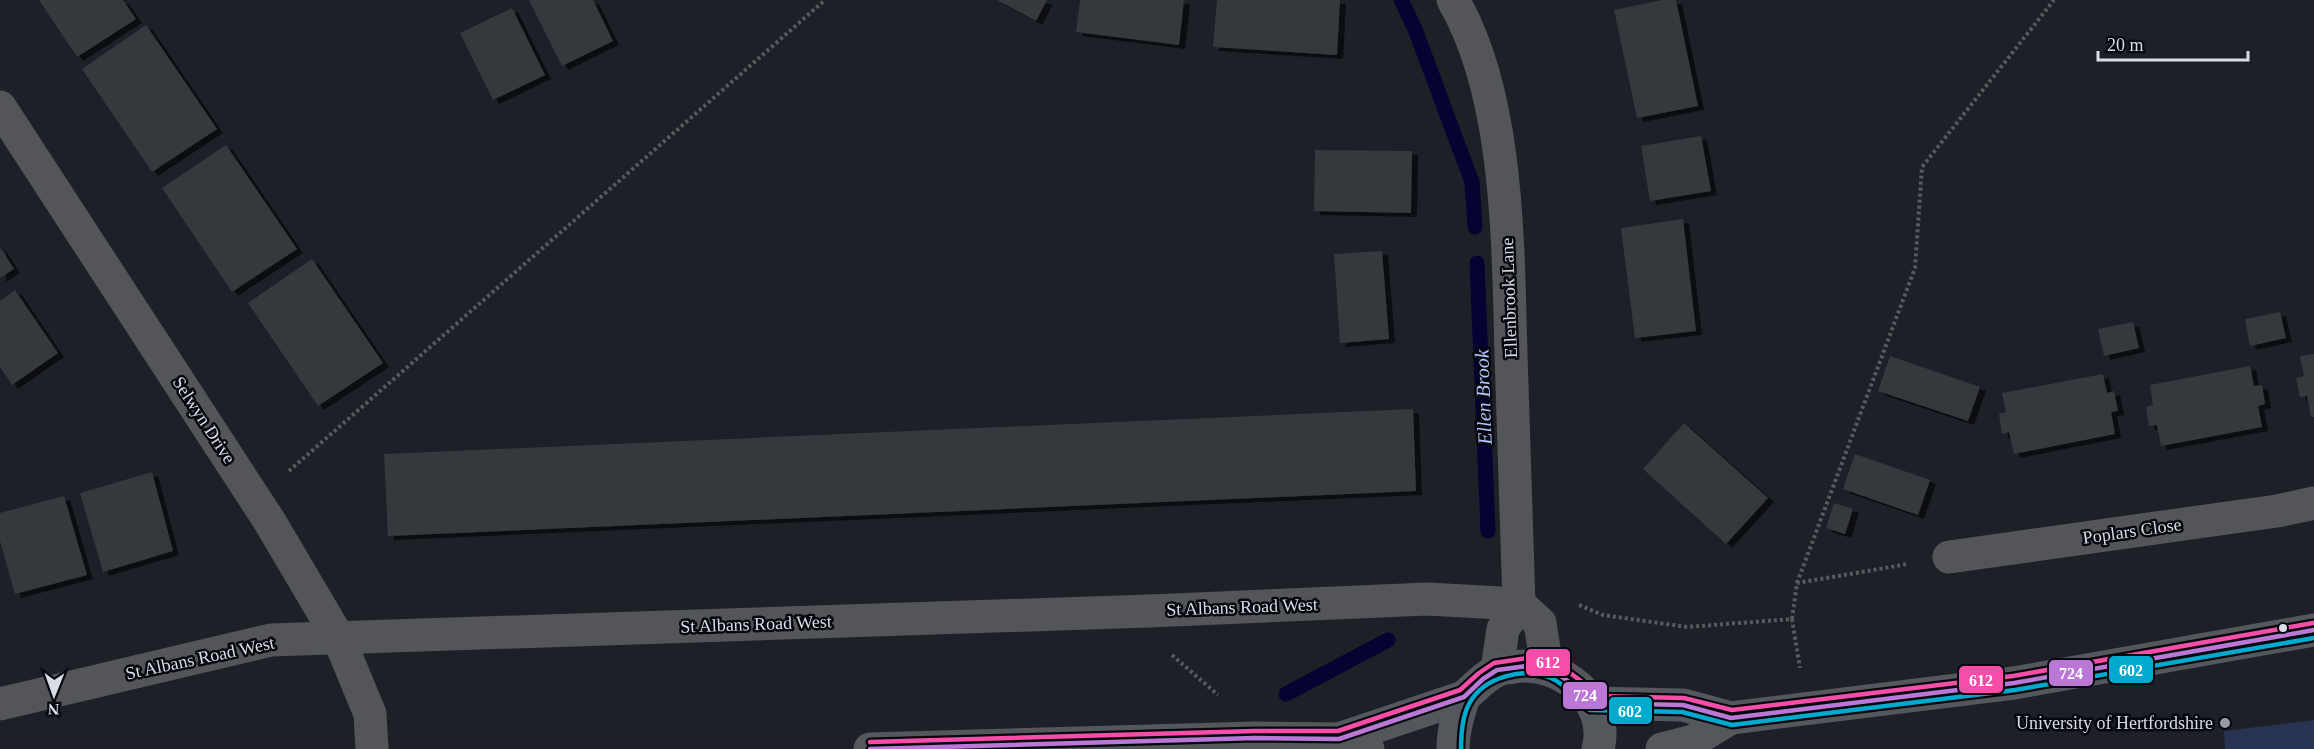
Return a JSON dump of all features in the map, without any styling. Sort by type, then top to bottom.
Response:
[{"type":"main road","points":[[1592,703],[1683,705],[1731,718],[2014,683],[2314,630]]},
{"type":"main road","points":[[870,749],[1255,738],[1354,744],[1464,697],[1479,682],[1497,670],[1523,666],[1547,668],[1576,685],[1592,703],[1600,725],[1598,749]]},
{"type":"main road","points":[[1453,749],[1457,716],[1464,697]]},
{"type":"main road","points":[[1662,749],[1693,741],[1731,718]]},
{"type":"street","name":"Ellenbrook Lane","points":[[1453,0],[1462,14],[1486,80],[1500,155],[1508,239],[1519,604]]},
{"type":"street","name":"Selwyn Drive","points":[[0,107],[256,500],[339,639],[370,714],[372,749]]},
{"type":"street","name":"Poplars Close","points":[[1949,557],[2277,511],[2314,502]]},
{"type":"street","name":"St Albans Road West","points":[[0,704],[271,640],[1149,611],[1426,599],[1519,604]]},
{"type":"street","points":[[1497,670],[1503,629],[1519,604],[1540,623],[1547,668]]},
{"type":"path","points":[[256,500],[825,0]]},
{"type":"path","points":[[1806,709],[1792,620],[1797,583],[1915,268],[1922,167],[2054,0]]},
{"type":"path","points":[[1797,583],[1949,557]]},
{"type":"path","points":[[1519,604],[1572,601],[1603,615],[1687,627],[1792,620]]},
{"type":"path","points":[[1149,611],[1146,632],[1226,702]]},
{"type":"shaded area","points":[[2314,720],[2314,749],[2225,749],[2224,731]]},
{"type":"building","points":[[39,0],[123,0],[136,19],[77,57]]},
{"type":"building","points":[[529,0],[593,0],[613,41],[562,66]]},
{"type":"building","points":[[997,0],[1047,0],[1036,21]]},
{"type":"building","points":[[1080,0],[1184,0],[1179,45],[1076,32]]},
{"type":"building","points":[[1217,0],[1340,0],[1337,55],[1213,47]]},
{"type":"building","points":[[1662,0],[1676,0],[1698,106],[1637,118],[1614,10]]},
{"type":"building","points":[[512,8],[545,75],[493,100],[460,33]]},
{"type":"building","points":[[146,25],[217,129],[152,172],[82,69]]},
{"type":"building","points":[[1701,136],[1711,191],[1650,201],[1641,146]]},
{"type":"building","points":[[226,145],[297,249],[232,292],[162,188]]},
{"type":"building","points":[[1315,150],[1412,151],[1411,213],[1314,211]]},
{"type":"building","points":[[1683,219],[1696,331],[1635,338],[1621,228]]},
{"type":"building","points":[[0,247],[14,269],[0,278]]},
{"type":"building","points":[[1382,251],[1389,339],[1340,343],[1334,254]]},
{"type":"building","points":[[312,259],[383,363],[318,406],[248,303]]},
{"type":"building","points":[[15,290],[58,353],[12,385],[0,367],[0,301]]},
{"type":"building","points":[[2280,312],[2286,338],[2250,346],[2245,319]]},
{"type":"building","points":[[2133,322],[2139,348],[2104,356],[2098,329]]},
{"type":"building","points":[[2314,354],[2314,417],[2311,417],[2307,396],[2300,397],[2296,378],[2304,376],[2300,356]]},
{"type":"building","points":[[1890,356],[1980,387],[1968,421],[1878,391]]},
{"type":"building","points":[[2250,366],[2254,386],[2262,385],[2265,404],[2258,406],[2262,427],[2161,446],[2157,425],[2149,426],[2146,407],[2153,405],[2150,385]]},
{"type":"building","points":[[2103,374],[2107,393],[2114,391],[2118,411],[2111,412],[2115,434],[2014,454],[2009,432],[2002,434],[1999,414],[2006,412],[2002,393]]},
{"type":"building","points":[[1413,409],[1416,491],[388,536],[384,454]]},
{"type":"building","points":[[1684,423],[1768,498],[1726,544],[1643,469]]},
{"type":"building","points":[[1855,454],[1930,480],[1918,515],[1843,489]]},
{"type":"building","points":[[152,472],[173,551],[103,572],[80,493]]},
{"type":"building","points":[[64,496],[87,575],[15,594],[0,541],[0,513]]},
{"type":"building","points":[[1834,503],[1853,509],[1845,534],[1826,528]]},
{"type":"waterway","name":"Ellen Brook","points":[[1401,0],[1415,29],[1472,182],[1475,227]]},
{"type":"waterway","name":"Ellen Brook","points":[[1477,263],[1488,531]]},
{"type":"waterway","points":[[1286,694],[1388,640]]},
{"type":"transit line","name":"612","points":[[870,742],[1255,731],[1338,731],[1460,690],[1494,663],[1527,658],[1562,667],[1581,681],[1595,696],[1684,698],[1732,710],[2013,676],[2313,623]]},
{"type":"transit line","name":"724","points":[[870,749],[1255,738],[1339,739],[1464,697],[1483,679],[1497,670],[1527,666],[1558,674],[1592,703],[1683,705],[1731,718],[2014,683],[2314,630]]},
{"type":"transit line","name":"602","points":[[1461,749],[1465,714],[1475,695],[1494,681],[1517,674],[1529,673],[1551,678],[1590,710],[1682,712],[1732,725],[2015,690],[2314,638]]},
{"type":"place","name":"University of Hertfordshire","points":[[2225,723]]}]
